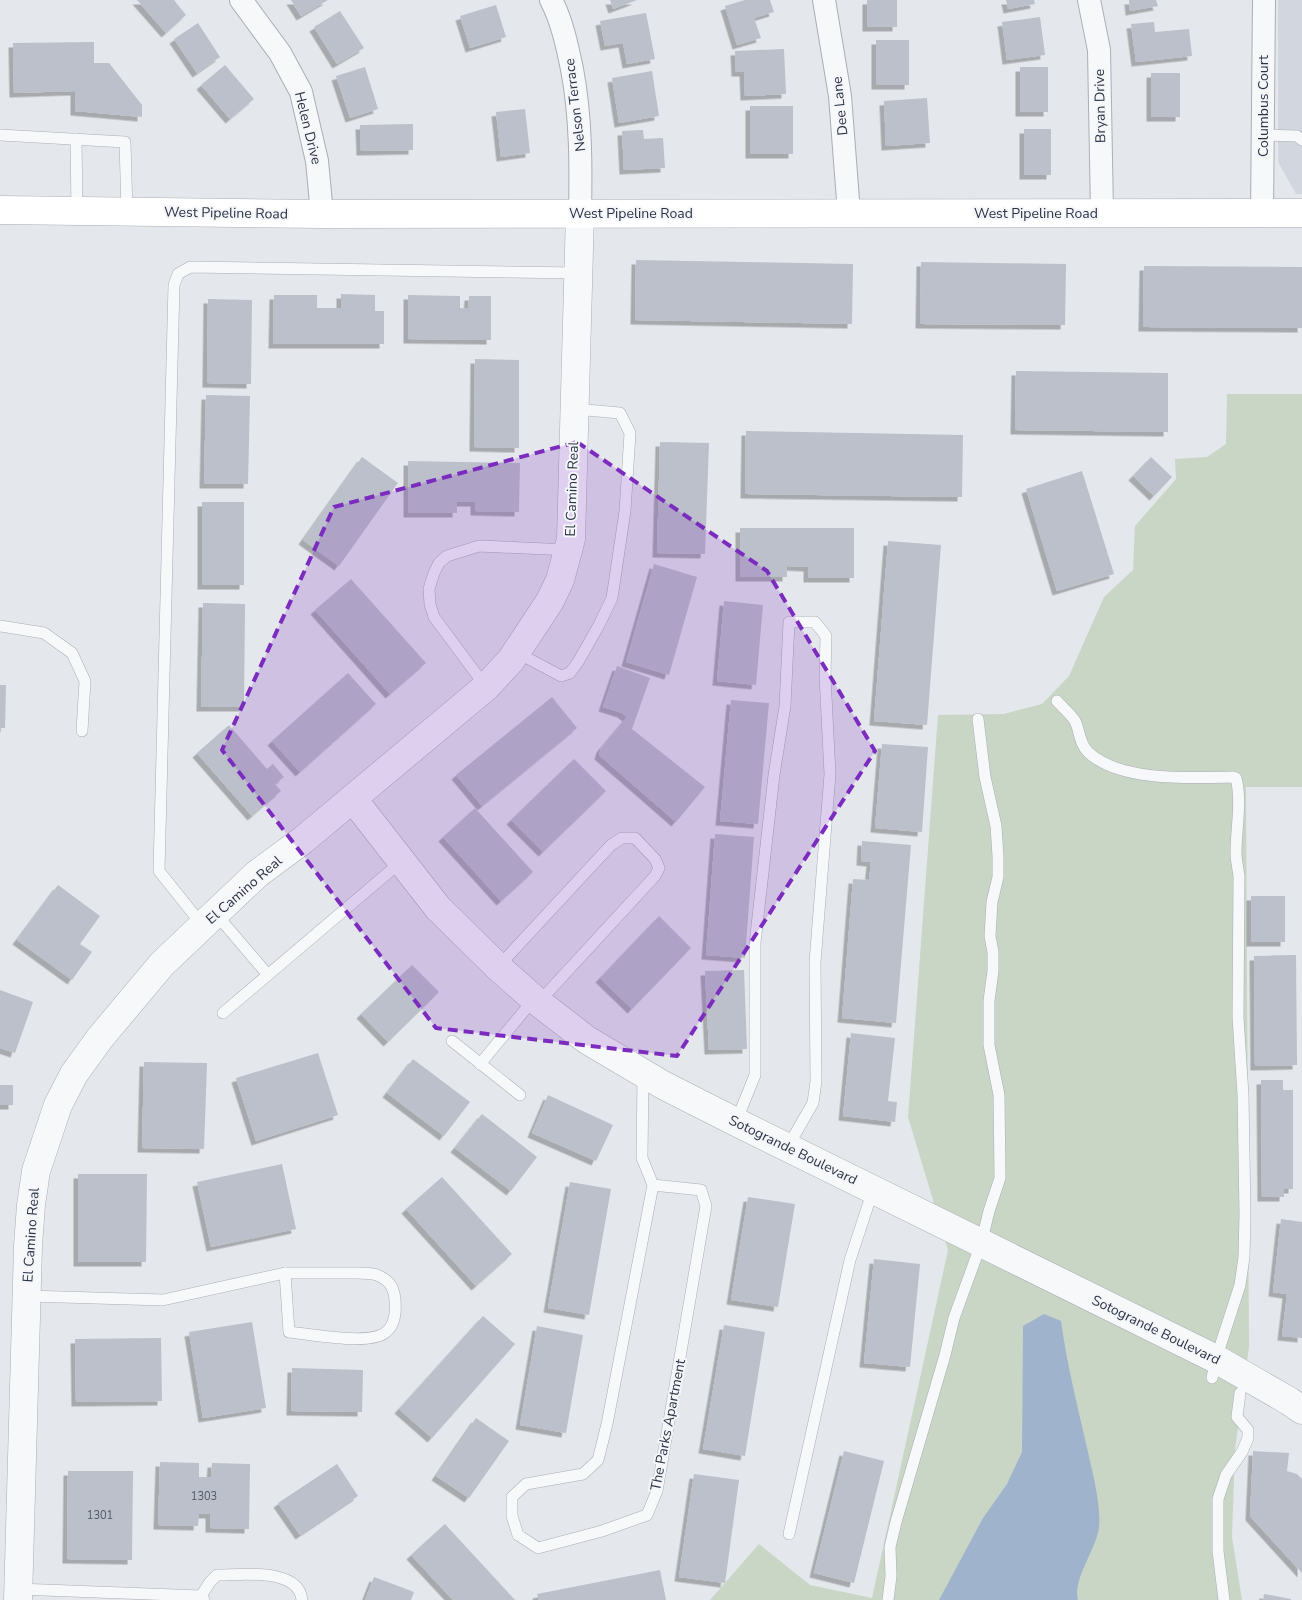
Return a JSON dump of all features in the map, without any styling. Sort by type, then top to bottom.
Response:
[{"type":"main road","name":"West Pipeline Road","points":[[0,210],[322,214],[1302,213]]},
{"type":"street","name":"Helen Drive","points":[[241,0],[280,53],[301,92],[317,161],[322,214]]},
{"type":"street","name":"Nelson Terrace","points":[[551,0],[567,42],[577,99],[582,161],[580,213]]},
{"type":"street","name":"Dee Lane","points":[[824,0],[840,96],[849,213]]},
{"type":"street","name":"Bryan Drive","points":[[1089,0],[1099,50],[1102,213]]},
{"type":"street","name":"Columbus Court","points":[[1262,213],[1264,0]]},
{"type":"street","name":"El Camino Real","points":[[18,1594],[31,1205],[36,1171],[58,1105],[74,1074],[100,1038],[162,964],[257,874],[354,799],[486,687],[516,652],[550,601],[560,580],[571,540],[580,213]]},
{"type":"street","name":"Sotogrande Boulevard","points":[[354,799],[438,908],[536,1001],[587,1040],[643,1073],[736,1122],[1120,1312],[1214,1368],[1289,1400],[1302,1410]]},
{"type":"lane","points":[[0,135],[125,142],[128,212]]},
{"type":"lane","points":[[1263,135],[1297,136],[1302,140]]},
{"type":"lane","points":[[76,139],[77,211]]},
{"type":"lane","points":[[268,975],[159,872],[174,285],[178,274],[190,267],[579,273]]},
{"type":"lane","points":[[516,652],[561,676],[570,673],[595,632],[612,598],[625,511],[630,432],[620,413],[575,409]]},
{"type":"lane","points":[[486,687],[434,617],[428,589],[439,563],[447,556],[479,546],[569,550]]},
{"type":"lane","points":[[736,1122],[754,1075],[754,943],[774,775],[784,712],[789,622],[816,622],[826,636],[825,676],[830,774],[815,962],[816,1081],[813,1103],[787,1148]]},
{"type":"lane","points":[[0,626],[44,633],[72,653],[85,681],[82,731]]},
{"type":"lane","points":[[1057,701],[1075,721],[1079,737],[1087,751],[1104,763],[1122,770],[1146,775],[1184,778],[1236,778],[1238,814],[1236,854],[1239,876],[1238,1017],[1243,1096],[1244,1256],[1240,1285],[1214,1368]]},
{"type":"lane","points":[[888,1600],[891,1576],[890,1547],[896,1522],[943,1364],[954,1318],[981,1244],[1000,1178],[999,1096],[989,1045],[989,1001],[993,972],[993,952],[990,936],[998,870],[996,826],[985,777],[978,719]]},
{"type":"lane","points":[[480,1064],[536,1001],[655,876],[659,868],[655,859],[635,838],[622,838],[611,844],[498,967]]},
{"type":"lane","points":[[223,1013],[402,861]]},
{"type":"lane","points":[[452,1041],[520,1095]]},
{"type":"lane","points":[[643,1073],[642,1158],[654,1185]]},
{"type":"lane","name":"The Parks Apartment","points":[[654,1185],[700,1190],[706,1206],[657,1491],[646,1515],[602,1531],[538,1548],[518,1535],[512,1516],[512,1497],[526,1484],[582,1474],[598,1460],[607,1424],[654,1185]]},
{"type":"lane","points":[[790,1534],[850,1260],[873,1190]]},
{"type":"lane","points":[[27,1296],[163,1300],[285,1273],[374,1274],[386,1279],[391,1284],[395,1295],[396,1309],[393,1322],[386,1333],[376,1337],[350,1340],[289,1332],[285,1273]]},
{"type":"lane","points":[[1224,1600],[1216,1524],[1218,1499],[1226,1475],[1242,1452],[1248,1438],[1248,1430],[1237,1417],[1240,1393]]},
{"type":"lane","points":[[18,1594],[202,1598],[210,1582],[217,1575],[256,1574],[283,1578],[295,1585],[302,1593],[302,1600]]},
{"type":"highlighted area","points":[[577,442],[767,571],[875,751],[677,1056],[436,1028],[222,750],[334,507]]},
{"type":"shaded area","points":[[1278,0],[1302,0],[1302,194],[1296,194],[1278,162]]},
{"type":"green space","points":[[1227,394],[1302,394],[1302,787],[1246,787],[1249,1347],[1235,1449],[1232,1537],[1242,1600],[710,1600],[759,1544],[810,1585],[872,1598],[948,1250],[908,1117],[938,715],[1004,714],[1042,704],[1069,676],[1104,597],[1133,570],[1135,526],[1176,479],[1175,459],[1207,457],[1226,444]]},
{"type":"water","points":[[1044,1314],[1061,1321],[1098,1499],[1099,1527],[1078,1583],[1078,1600],[939,1600],[983,1518],[1007,1484],[1022,1452],[1023,1326]]},
{"type":"building","points":[[137,0],[174,0],[186,15],[166,33]]},
{"type":"building","points":[[291,0],[328,0],[301,16]]},
{"type":"building","points":[[610,0],[637,0],[613,9]]},
{"type":"building","points":[[745,0],[770,0],[774,12],[754,18],[761,38],[737,45],[725,6]]},
{"type":"building","points":[[867,0],[897,0],[897,27],[867,27]]},
{"type":"building","points":[[1006,0],[1034,0],[1035,4],[1008,9]]},
{"type":"building","points":[[1129,0],[1156,0],[1158,6],[1130,11]]},
{"type":"building","points":[[496,5],[506,37],[470,48],[460,16]]},
{"type":"building","points":[[340,11],[364,48],[337,64],[314,27]]},
{"type":"building","points":[[646,13],[655,59],[627,64],[623,43],[605,46],[600,21]]},
{"type":"building","points":[[1040,17],[1045,55],[1007,60],[1002,22]]},
{"type":"building","points":[[1154,22],[1155,32],[1189,29],[1192,56],[1136,62],[1131,24]]},
{"type":"building","points":[[198,23],[220,57],[197,73],[174,39]]},
{"type":"building","points":[[876,40],[909,40],[909,85],[876,85]]},
{"type":"building","points":[[94,42],[94,63],[109,63],[142,105],[142,117],[75,111],[75,91],[14,93],[13,43]]},
{"type":"building","points":[[784,49],[786,94],[745,96],[744,72],[736,72],[735,51]]},
{"type":"building","points":[[225,65],[254,99],[230,119],[201,85]]},
{"type":"building","points":[[365,67],[378,109],[350,118],[336,76]]},
{"type":"building","points":[[1020,67],[1048,67],[1048,112],[1020,112]]},
{"type":"building","points":[[652,71],[659,116],[619,123],[612,78]]},
{"type":"building","points":[[1151,73],[1180,73],[1180,117],[1151,117]]},
{"type":"building","points":[[927,98],[930,143],[886,146],[884,101]]},
{"type":"building","points":[[750,106],[793,106],[793,154],[750,154]]},
{"type":"building","points":[[525,109],[530,153],[501,157],[496,112]]},
{"type":"building","points":[[413,124],[413,150],[361,151],[360,125]]},
{"type":"building","points":[[1024,129],[1051,129],[1051,175],[1024,175]]},
{"type":"building","points":[[643,130],[644,139],[663,138],[665,168],[624,170],[622,131]]},
{"type":"building","points":[[636,260],[853,264],[852,324],[635,320]]},
{"type":"building","points":[[921,262],[1066,264],[1065,325],[920,324]]},
{"type":"building","points":[[1144,266],[1302,267],[1302,328],[1143,327]]},
{"type":"building","points":[[341,294],[375,295],[375,311],[384,311],[384,344],[273,344],[274,295],[317,295],[317,308],[341,308]]},
{"type":"building","points":[[408,295],[460,296],[460,308],[468,309],[469,296],[491,296],[491,340],[408,339]]},
{"type":"building","points":[[208,299],[252,300],[251,384],[207,383]]},
{"type":"building","points":[[475,359],[519,360],[519,448],[474,447]]},
{"type":"building","points":[[1016,371],[1168,373],[1168,432],[1015,430]]},
{"type":"building","points":[[206,395],[250,396],[248,484],[204,484]]},
{"type":"building","points":[[746,431],[963,435],[962,497],[745,494]]},
{"type":"building","points":[[660,442],[709,443],[705,554],[657,553]]},
{"type":"building","points":[[362,457],[398,483],[339,566],[303,540]]},
{"type":"building","points":[[1151,457],[1172,477],[1154,496],[1133,476]]},
{"type":"building","points":[[408,461],[520,463],[519,512],[475,511],[475,502],[457,502],[457,513],[408,513]]},
{"type":"building","points":[[1082,471],[1114,574],[1057,591],[1026,489]]},
{"type":"building","points":[[202,502],[244,502],[244,585],[202,585]]},
{"type":"building","points":[[740,528],[854,528],[854,578],[808,578],[808,567],[787,566],[787,577],[740,577]]},
{"type":"building","points":[[888,541],[941,545],[927,725],[874,721]]},
{"type":"building","points":[[654,564],[697,577],[669,675],[626,662]]},
{"type":"building","points":[[351,579],[426,663],[390,694],[315,610]]},
{"type":"building","points":[[724,601],[763,605],[756,685],[717,681]]},
{"type":"building","points":[[203,603],[245,604],[244,707],[201,707]]},
{"type":"building","points":[[617,666],[650,678],[632,729],[705,787],[676,822],[599,755],[601,748],[627,717],[622,713],[603,707]]},
{"type":"building","points":[[348,673],[376,704],[300,772],[272,741]]},
{"type":"building","points":[[0,685],[6,685],[5,728],[0,728]]},
{"type":"building","points":[[552,697],[577,728],[482,806],[456,775]]},
{"type":"building","points":[[731,700],[769,703],[758,824],[720,821]]},
{"type":"building","points":[[229,725],[267,769],[273,764],[284,777],[275,784],[281,791],[252,816],[197,753]]},
{"type":"building","points":[[882,744],[928,747],[922,832],[875,828]]},
{"type":"building","points":[[574,759],[606,791],[543,852],[511,820]]},
{"type":"building","points":[[475,808],[533,872],[501,901],[443,837]]},
{"type":"building","points":[[715,834],[754,837],[745,958],[706,955]]},
{"type":"building","points":[[862,841],[911,845],[896,1023],[842,1018],[853,879],[869,880],[871,862],[861,861]]},
{"type":"building","points":[[58,885],[100,916],[80,944],[92,952],[72,980],[17,940]]},
{"type":"building","points":[[1251,896],[1285,896],[1285,942],[1251,942]]},
{"type":"building","points":[[659,916],[691,948],[632,1009],[600,978]]},
{"type":"building","points":[[1296,955],[1297,1065],[1255,1066],[1254,956]]},
{"type":"building","points":[[412,965],[439,992],[388,1042],[361,1014]]},
{"type":"building","points":[[744,970],[747,1049],[709,1050],[705,971]]},
{"type":"building","points":[[0,990],[33,1002],[15,1053],[0,1048]]},
{"type":"building","points":[[851,1033],[895,1038],[888,1101],[897,1102],[895,1122],[843,1116]]},
{"type":"building","points":[[318,1053],[338,1115],[256,1141],[236,1078]]},
{"type":"building","points":[[413,1059],[470,1102],[444,1136],[387,1093]]},
{"type":"building","points":[[144,1062],[207,1063],[204,1149],[142,1148]]},
{"type":"building","points":[[1261,1080],[1283,1080],[1283,1090],[1293,1090],[1293,1189],[1284,1189],[1284,1197],[1262,1197]]},
{"type":"building","points":[[0,1085],[13,1085],[13,1105],[0,1105]]},
{"type":"building","points":[[548,1095],[613,1125],[596,1161],[532,1133]]},
{"type":"building","points":[[482,1114],[537,1157],[511,1191],[455,1148]]},
{"type":"building","points":[[282,1164],[296,1229],[211,1247],[197,1182]]},
{"type":"building","points":[[78,1174],[147,1174],[146,1262],[78,1262]]},
{"type":"building","points":[[442,1177],[512,1254],[476,1286],[406,1209]]},
{"type":"building","points":[[570,1182],[611,1189],[589,1315],[548,1308]]},
{"type":"building","points":[[748,1197],[795,1204],[778,1307],[731,1300]]},
{"type":"building","points":[[1281,1219],[1302,1222],[1302,1338],[1282,1336],[1287,1294],[1273,1292]]},
{"type":"building","points":[[874,1259],[920,1264],[910,1367],[864,1363]]},
{"type":"building","points":[[483,1316],[515,1344],[432,1438],[399,1409]]},
{"type":"building","points":[[252,1322],[266,1408],[203,1418],[189,1332]]},
{"type":"building","points":[[724,1325],[765,1332],[745,1456],[703,1449]]},
{"type":"building","points":[[537,1326],[583,1335],[566,1433],[520,1425]]},
{"type":"building","points":[[161,1338],[162,1401],[76,1402],[75,1339]]},
{"type":"building","points":[[292,1368],[363,1370],[362,1412],[291,1411]]},
{"type":"building","points":[[476,1418],[509,1441],[469,1498],[436,1476]]},
{"type":"building","points":[[844,1451],[884,1461],[854,1583],[814,1573]]},
{"type":"building","points":[[1253,1451],[1289,1453],[1287,1471],[1297,1474],[1302,1479],[1302,1573],[1250,1516]]},
{"type":"building","points":[[160,1462],[199,1463],[199,1477],[211,1477],[212,1463],[250,1464],[249,1529],[210,1528],[210,1514],[199,1514],[198,1526],[158,1525]]},
{"type":"building","points":[[337,1464],[358,1496],[300,1535],[278,1503]]},
{"type":"building","points":[[68,1471],[133,1471],[132,1560],[67,1559]]},
{"type":"building","points":[[694,1474],[739,1480],[725,1583],[679,1577]]},
{"type":"building","points":[[445,1524],[515,1600],[453,1600],[411,1555]]},
{"type":"building","points":[[660,1570],[666,1600],[539,1600],[537,1594]]},
{"type":"building","points":[[374,1577],[414,1592],[411,1600],[365,1600]]},
{"type":"building","points":[[1264,1594],[1291,1599],[1291,1600],[1263,1600]]}]
